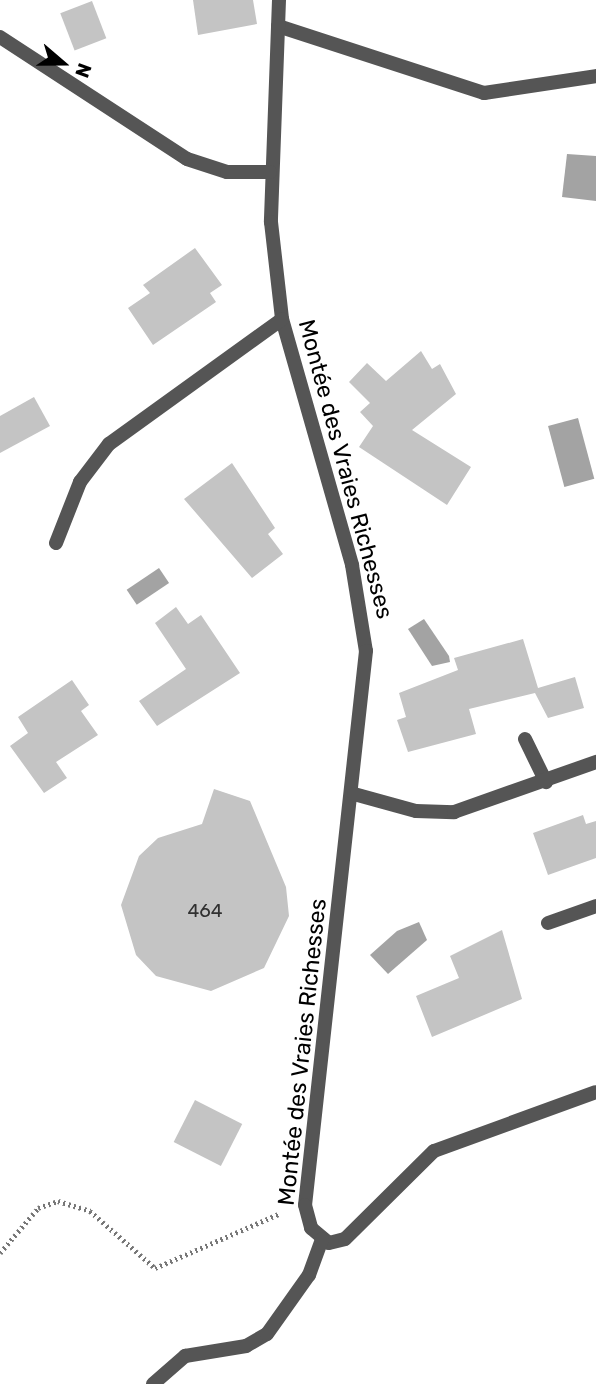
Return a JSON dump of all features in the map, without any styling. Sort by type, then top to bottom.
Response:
[{"type":"street","name":"Montée des Vraies Richesses","points":[[279,0],[270,172],[282,319],[365,628],[354,794],[305,1205],[321,1239]]},
{"type":"street","points":[[278,26],[484,93],[596,76]]},
{"type":"street","points":[[0,37],[187,159],[227,172],[270,172]]},
{"type":"street","points":[[57,543],[80,482],[109,444],[282,319]]},
{"type":"street","points":[[525,739],[546,782]]},
{"type":"street","points":[[354,794],[437,813],[546,782],[596,762]]},
{"type":"street","points":[[548,923],[596,906]]},
{"type":"street","points":[[153,1384],[185,1356],[246,1346],[267,1334],[309,1275],[321,1239],[336,1243],[355,1232],[434,1151],[596,1092]]},
{"type":"path","points":[[0,1253],[38,1208],[58,1200],[90,1211],[155,1268],[305,1205]]},
{"type":"shaded area","points":[[567,154],[596,156],[596,201],[562,197]]},
{"type":"shaded area","points":[[578,418],[594,479],[564,487],[548,426]]},
{"type":"shaded area","points":[[159,568],[169,583],[137,605],[127,590]]},
{"type":"shaded area","points":[[424,619],[449,656],[450,662],[432,666],[408,629]]},
{"type":"shaded area","points":[[419,922],[427,940],[388,974],[370,955],[397,931]]},
{"type":"building","points":[[193,0],[253,0],[257,24],[198,35]]},
{"type":"building","points":[[92,1],[106,38],[75,51],[60,13]]},
{"type":"building","points":[[195,248],[222,285],[210,293],[216,302],[153,345],[128,308],[150,293],[143,285]]},
{"type":"building","points":[[421,351],[432,369],[440,364],[456,394],[412,430],[471,467],[447,505],[359,447],[373,426],[360,412],[370,403],[349,382],[367,363],[386,381]]},
{"type":"building","points":[[34,397],[50,426],[0,453],[0,416]]},
{"type":"building","points":[[232,463],[275,528],[268,534],[283,554],[252,578],[184,499]]},
{"type":"building","points":[[176,607],[188,624],[201,615],[240,673],[157,726],[139,701],[186,669],[155,623]]},
{"type":"building","points":[[523,639],[538,688],[575,677],[584,708],[548,718],[535,693],[469,709],[476,734],[408,752],[397,720],[406,717],[399,693],[458,670],[454,658]]},
{"type":"building","points":[[72,680],[89,705],[81,711],[98,735],[56,762],[67,778],[44,793],[10,746],[28,733],[18,717]]},
{"type":"building","points":[[214,789],[250,801],[286,887],[289,916],[264,968],[211,991],[156,976],[136,955],[121,905],[139,856],[158,838],[202,824]]},
{"type":"building","points":[[583,815],[586,824],[596,821],[596,858],[548,875],[533,833]]},
{"type":"building","points":[[502,930],[522,999],[432,1037],[416,996],[459,978],[450,956]]},
{"type":"building","points":[[195,1100],[242,1124],[221,1166],[174,1142]]}]
